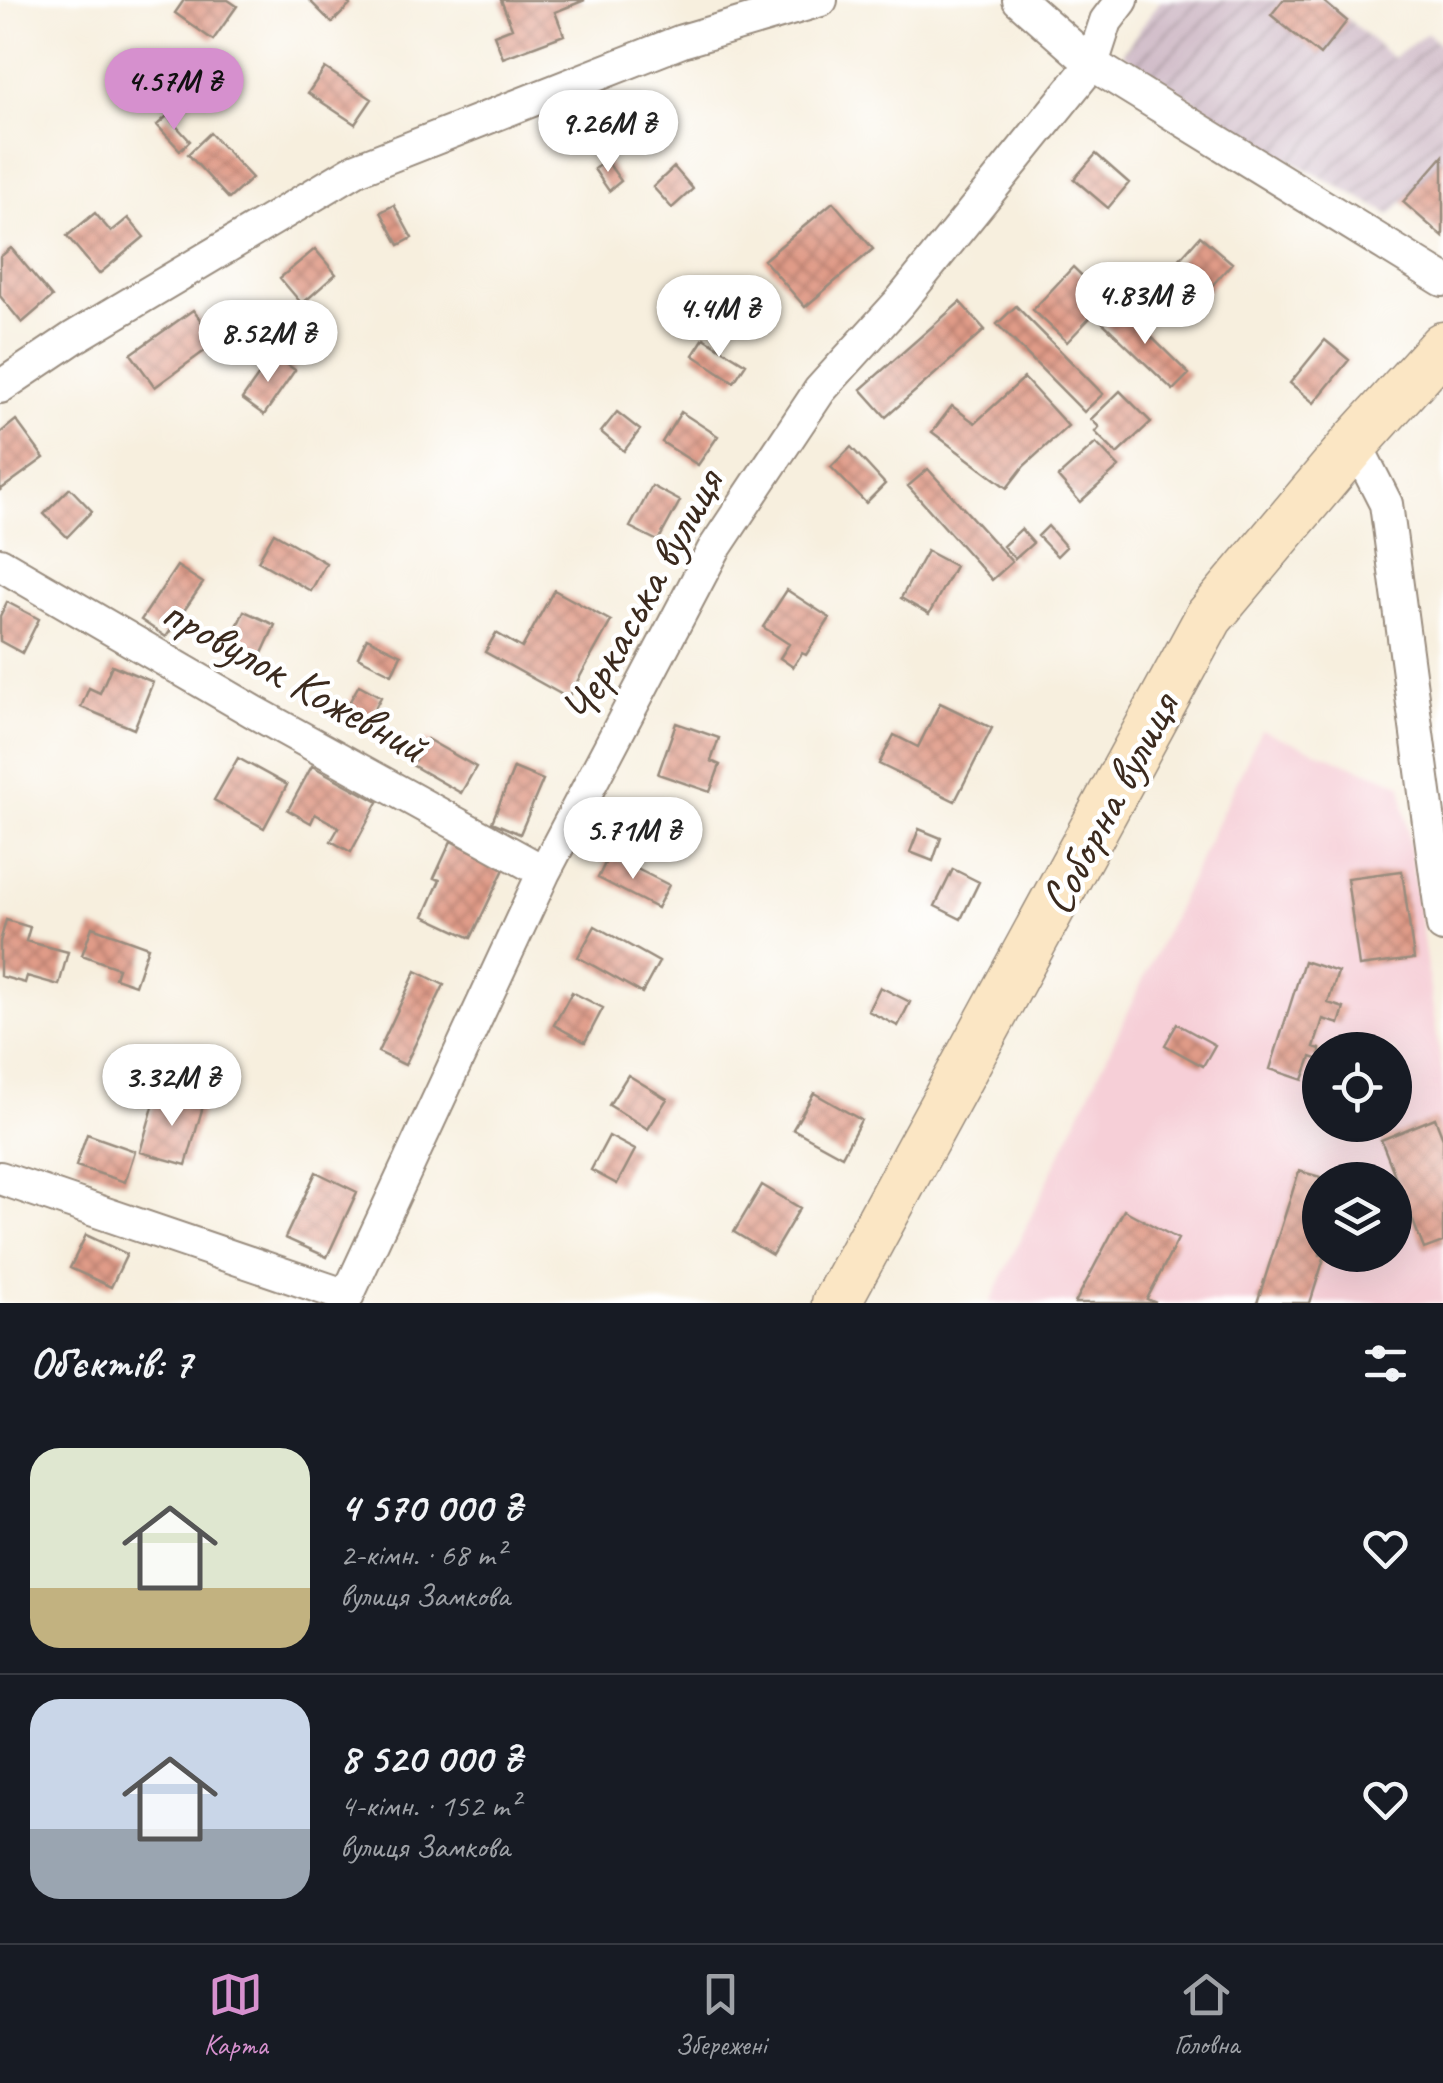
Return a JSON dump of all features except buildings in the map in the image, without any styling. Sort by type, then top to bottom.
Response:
[{"type":"main road","name":"Соборна вулиця","points":[[838,1302],[1210,617],[1354,442],[1443,346]]},
{"type":"street","points":[[0,387],[73,338],[357,169],[682,40],[821,0]]},
{"type":"street","points":[[1019,0],[1092,64],[1443,280]]},
{"type":"street","name":"Черкаська вулиця","points":[[346,1299],[544,872],[714,548],[820,390],[900,303],[1092,64],[1106,21],[1122,0]]},
{"type":"street","points":[[1354,442],[1386,504],[1443,926]]},
{"type":"street","name":"провулок Кожевний","points":[[0,564],[256,713],[544,872]]},
{"type":"street","points":[[0,1178],[346,1299]]},
{"type":"shaded area","points":[[1161,0],[1325,0],[1393,58],[1427,33],[1443,46],[1443,237],[1403,202],[1391,215],[1264,146],[1122,54]]},
{"type":"shaded area","points":[[1261,730],[1401,784],[1443,1080],[1443,1303],[990,1303]]}]
